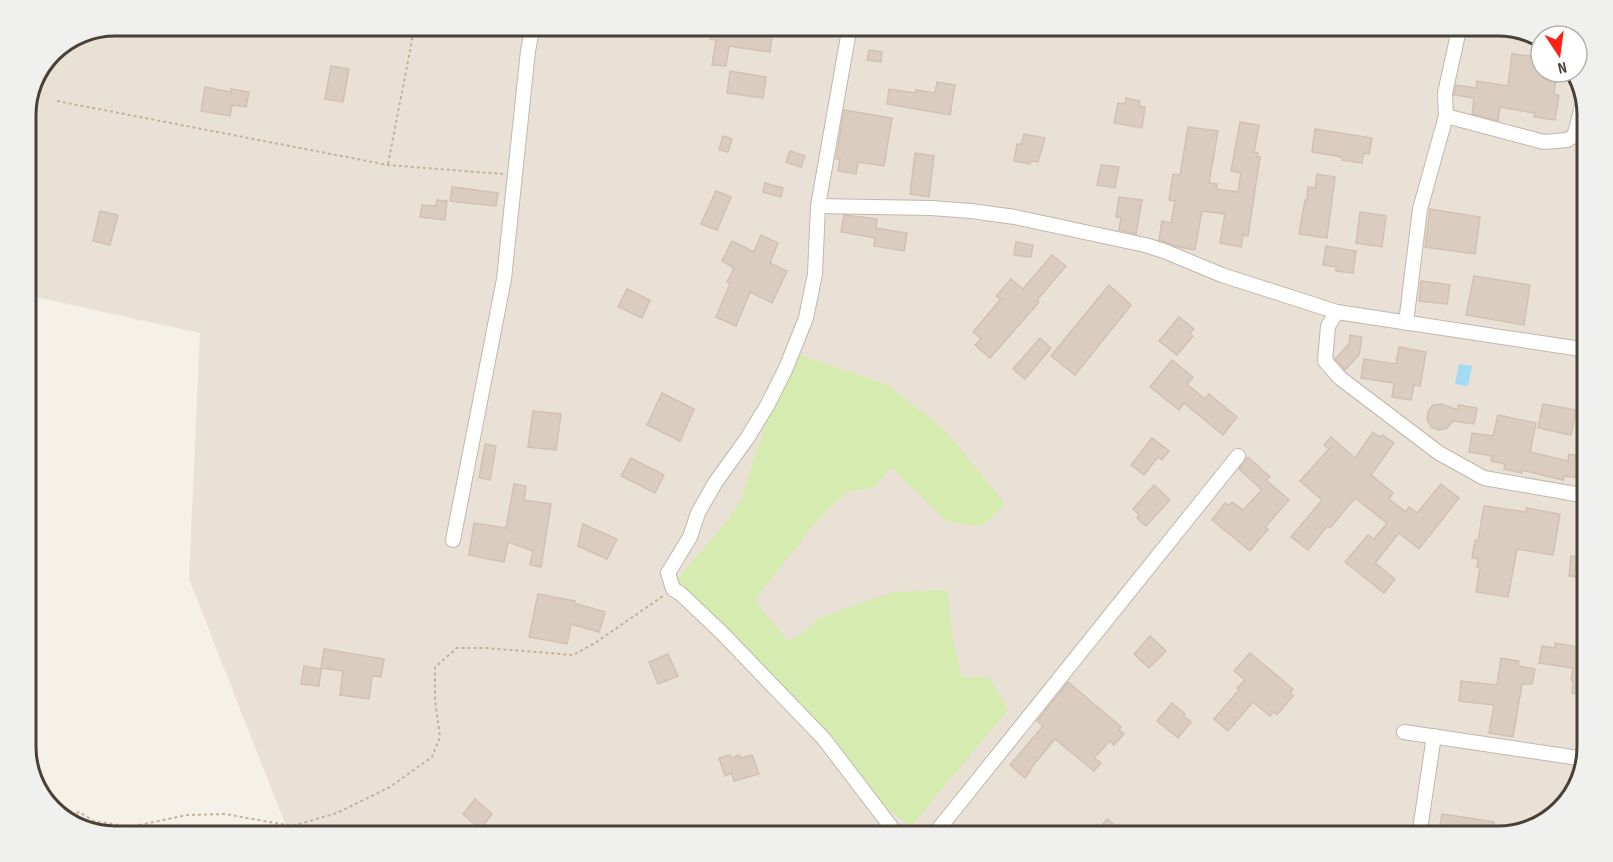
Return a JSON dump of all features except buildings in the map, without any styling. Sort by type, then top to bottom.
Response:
[{"type":"street","points":[[453,540],[504,279],[531,36]]},
{"type":"street","points":[[848,36],[819,206],[815,274],[806,318],[786,368],[768,404],[715,483],[698,513],[690,537],[668,573],[673,589],[722,633],[805,717],[889,826]]},
{"type":"street","points":[[1406,323],[1420,209],[1446,116],[1445,93],[1458,36]]},
{"type":"street","points":[[1446,116],[1544,142],[1567,140],[1574,136],[1577,125]]},
{"type":"street","points":[[819,206],[931,208],[1015,217],[1154,248],[1222,275],[1337,312],[1577,349]]},
{"type":"street","points":[[1337,312],[1328,326],[1325,361],[1340,378],[1439,453],[1484,478],[1577,494]]},
{"type":"street","points":[[942,826],[1238,456]]},
{"type":"street","points":[[1404,732],[1576,758]]},
{"type":"street","points":[[1421,826],[1434,736]]},
{"type":"path","points":[[388,165],[413,36]]},
{"type":"path","points":[[57,101],[388,165],[515,174]]},
{"type":"path","points":[[135,826],[187,815],[225,814],[292,826],[337,813],[390,787],[432,757],[440,737],[435,700],[435,667],[457,648],[573,655],[596,643],[673,589]]},
{"type":"path","points":[[74,815],[79,812],[94,822],[123,826]]},
{"type":"shaded area","points":[[115,36],[1498,36],[1529,42],[1529,84],[1571,84],[1573,90],[1577,110],[1577,747],[1574,767],[1564,791],[1550,806],[1528,820],[1498,826],[286,826],[189,579],[200,333],[36,297],[36,110],[44,80],[52,67],[63,56],[85,42]]},
{"type":"green space","points":[[798,354],[888,385],[944,429],[1005,504],[982,526],[948,522],[891,467],[875,487],[848,492],[834,504],[817,521],[757,597],[758,605],[788,641],[802,634],[819,618],[893,592],[947,590],[953,640],[962,677],[989,677],[1008,710],[911,826],[882,805],[809,711],[711,612],[682,589],[677,579],[739,504],[772,404]]},
{"type":"water","points":[[1459,364],[1472,366],[1468,386],[1455,384]]}]
